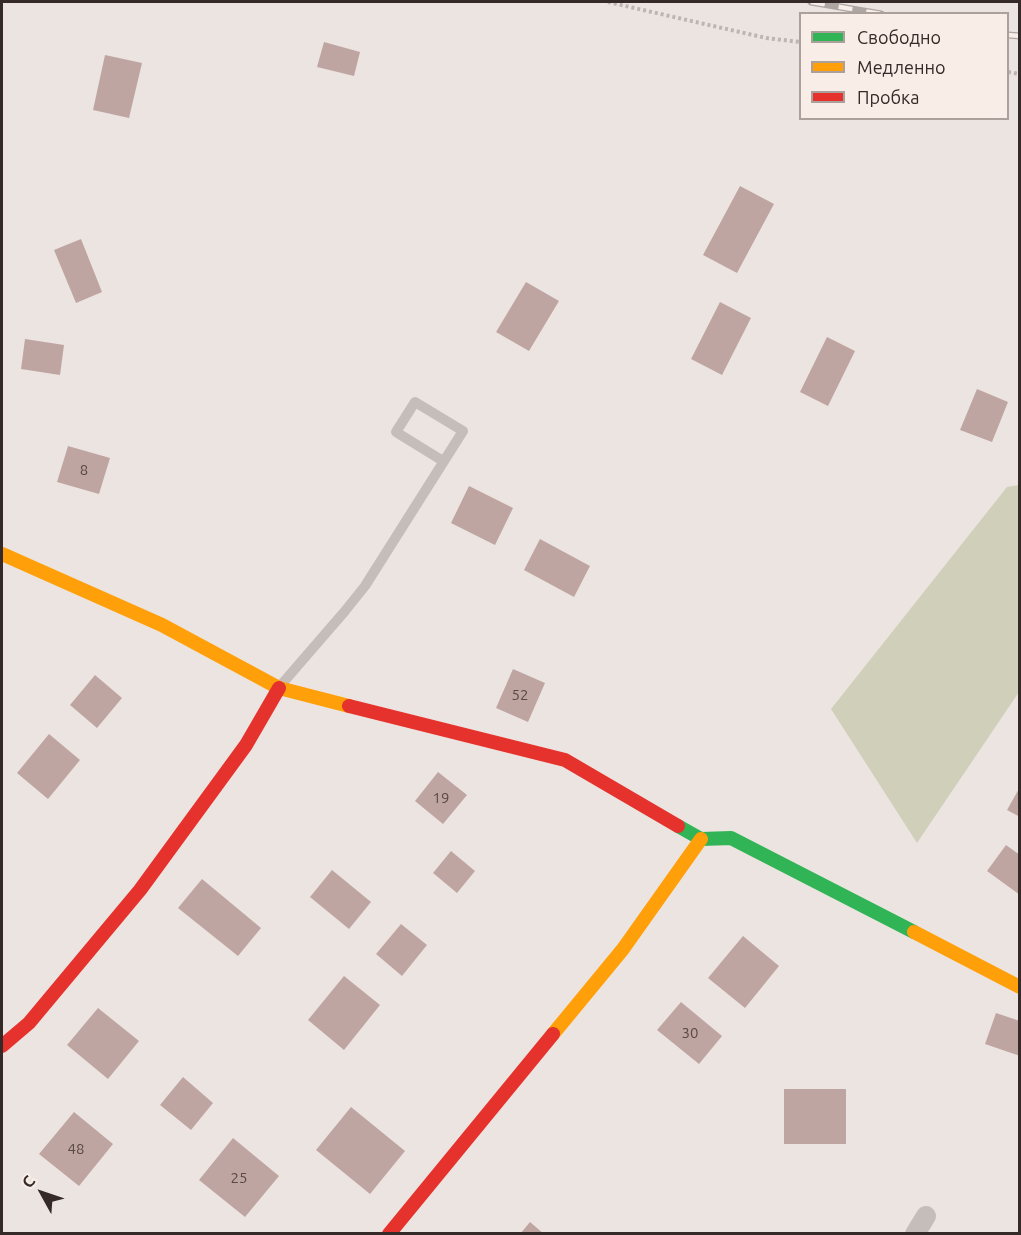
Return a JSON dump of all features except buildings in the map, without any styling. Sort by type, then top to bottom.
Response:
[{"type":"street","points":[[2,554],[162,625],[279,688],[565,760],[701,839],[731,838],[1020,987]]},
{"type":"street","points":[[2,1046],[29,1023],[140,890],[246,745],[279,688]]},
{"type":"street","points":[[389,1233],[623,949],[701,839]]},
{"type":"street","points":[[915,1233],[926,1216]]},
{"type":"lane","points":[[279,688],[345,611],[364,585],[463,431],[414,402],[396,432],[443,460]]},
{"type":"path","points":[[608,2],[766,39],[799,42]]},
{"type":"green space","points":[[1019,485],[1019,692],[917,843],[831,709],[1007,487]]},
{"type":"railway","points":[[811,2],[869,12]]},
{"type":"railway","points":[[1009,35],[1020,36]]},
{"type":"traffic: fast","points":[[678,826],[701,839],[731,838],[914,932]]},
{"type":"traffic: slow","points":[[2,554],[162,625],[279,688],[349,706]]},
{"type":"traffic: slow","points":[[553,1034],[623,949],[701,839]]},
{"type":"traffic: slow","points":[[914,932],[1020,987]]},
{"type":"traffic: jam","points":[[2,1046],[29,1023],[140,890],[246,745],[279,688]]},
{"type":"traffic: jam","points":[[349,706],[565,760],[678,826]]},
{"type":"traffic: jam","points":[[389,1234],[553,1034]]}]
